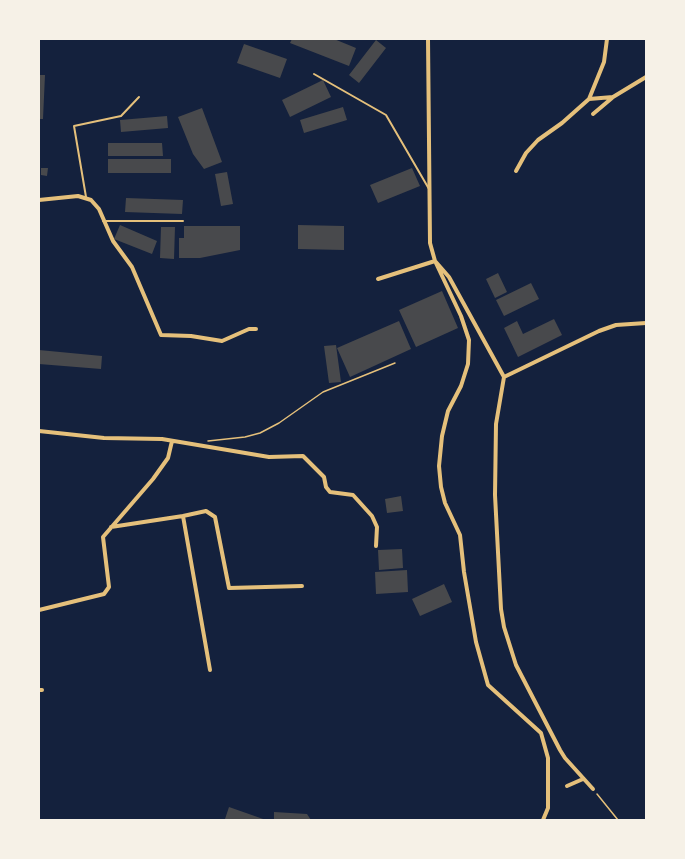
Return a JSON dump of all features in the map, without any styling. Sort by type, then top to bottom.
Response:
[{"type":"street","points":[[428,39],[430,243],[435,261],[461,316],[469,340],[468,364],[461,386],[448,411],[441,436],[439,466],[441,488],[445,503],[460,535],[476,642],[488,685],[541,733],[548,758],[548,808],[543,820]]},
{"type":"street","points":[[516,171],[526,153],[538,140],[589,99],[604,62],[607,39]]},
{"type":"street","points":[[593,114],[613,97],[646,77]]},
{"type":"street","points":[[589,99],[613,97]]},
{"type":"street","points":[[39,200],[86,197],[99,209],[113,241],[132,267],[161,335],[191,336],[222,341],[249,329],[256,329]]},
{"type":"street","points":[[378,279],[435,261]]},
{"type":"street","points":[[435,261],[449,277],[504,377],[496,424],[495,495],[504,627],[516,665],[565,758],[593,789]]},
{"type":"street","points":[[504,377],[599,331],[616,325],[646,323]]},
{"type":"street","points":[[39,430],[104,438],[172,441],[269,457],[303,456],[324,477],[326,487],[330,492],[354,495],[372,516],[377,527],[376,546]]},
{"type":"street","points":[[39,610],[104,594],[109,587],[109,578],[103,537],[158,472],[168,458],[172,441]]},
{"type":"street","points":[[111,527],[206,512],[215,518],[229,588],[302,586]]},
{"type":"street","points":[[183,516],[210,670]]},
{"type":"street","points":[[567,786],[583,779]]},
{"type":"lane","points":[[314,74],[386,115],[430,191]]},
{"type":"lane","points":[[86,197],[74,126],[121,116],[140,97]]},
{"type":"lane","points":[[103,220],[183,221]]},
{"type":"path","points":[[190,444],[260,433],[279,423],[323,392],[395,363]]},
{"type":"path","points":[[593,789],[618,820]]},
{"type":"building","points":[[292,39],[334,39],[356,48],[349,66],[290,43]]},
{"type":"building","points":[[376,40],[386,48],[359,83],[349,75]]},
{"type":"building","points":[[244,44],[287,59],[280,78],[237,63]]},
{"type":"building","points":[[39,75],[45,75],[43,119],[39,119]]},
{"type":"building","points":[[323,80],[331,97],[290,117],[282,100]]},
{"type":"building","points":[[343,107],[347,120],[304,133],[300,120]]},
{"type":"building","points":[[202,108],[222,162],[204,169],[193,154],[178,117]]},
{"type":"building","points":[[167,116],[168,128],[121,132],[120,120]]},
{"type":"building","points":[[108,143],[162,143],[163,156],[108,156]]},
{"type":"building","points":[[108,159],[171,159],[171,173],[108,173]]},
{"type":"building","points":[[41,168],[48,168],[47,176],[41,175]]},
{"type":"building","points":[[412,168],[420,186],[378,203],[370,185]]},
{"type":"building","points":[[227,172],[233,204],[221,206],[215,174]]},
{"type":"building","points":[[126,198],[183,200],[182,214],[125,212]]},
{"type":"building","points":[[120,225],[157,241],[152,254],[114,239]]},
{"type":"building","points":[[298,225],[344,226],[344,250],[298,249]]},
{"type":"building","points":[[184,226],[240,226],[240,250],[200,258],[179,258],[179,238],[184,238]]},
{"type":"building","points":[[161,227],[175,227],[174,259],[160,258]]},
{"type":"building","points":[[498,273],[507,292],[495,298],[486,279]]},
{"type":"building","points":[[531,283],[539,299],[504,316],[496,300]]},
{"type":"building","points":[[442,291],[458,328],[416,347],[399,310]]},
{"type":"building","points":[[554,319],[562,335],[518,357],[504,328],[517,321],[523,334]]},
{"type":"building","points":[[399,321],[411,349],[350,377],[337,348]]},
{"type":"building","points":[[336,345],[341,382],[329,383],[324,346]]},
{"type":"building","points":[[39,350],[102,356],[101,369],[39,364]]},
{"type":"building","points":[[401,496],[403,511],[387,513],[385,499]]},
{"type":"building","points":[[402,549],[403,568],[379,570],[378,550]]},
{"type":"building","points":[[407,570],[408,592],[376,594],[375,572]]},
{"type":"building","points":[[444,584],[452,602],[420,616],[412,599]]},
{"type":"building","points":[[229,807],[266,820],[225,819]]},
{"type":"building","points":[[274,812],[307,814],[311,820],[274,820]]}]
